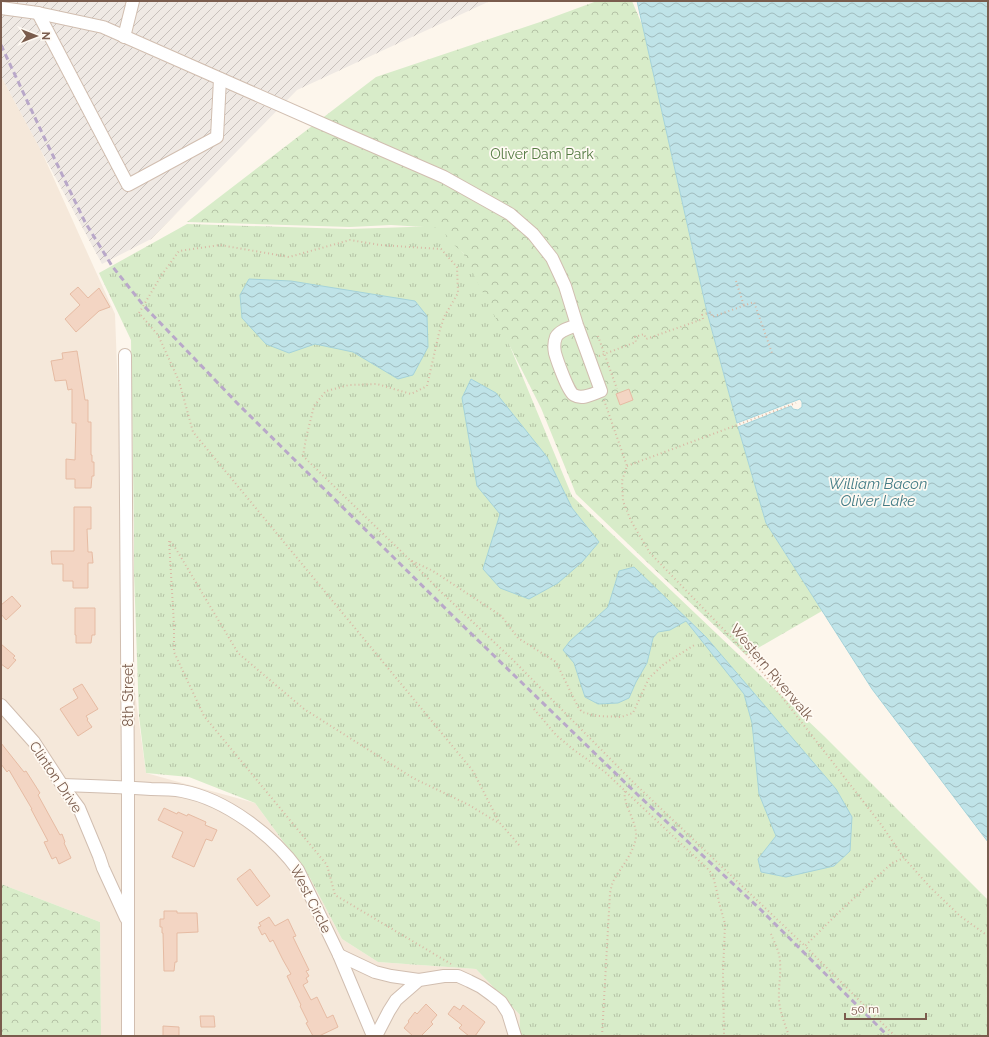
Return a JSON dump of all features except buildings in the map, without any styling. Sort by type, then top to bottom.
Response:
[{"type":"street","points":[[124,37],[132,1]]},
{"type":"street","points":[[1,8],[38,13],[103,27],[444,177],[510,214],[533,234],[552,258],[565,286],[577,325],[601,391],[582,397],[574,396],[569,390],[555,353],[554,344],[556,337],[563,330],[577,325]]},
{"type":"street","points":[[38,13],[128,185],[217,137],[220,79]]},
{"type":"street","name":"8th Street","points":[[125,355],[128,1036]]},
{"type":"street","name":"Clinton Drive","points":[[1,705],[34,742],[79,808],[103,868],[128,922]]},
{"type":"street","name":"West Circle","points":[[62,785],[181,790],[218,803],[253,825],[272,840],[291,860],[298,870],[339,955],[375,1036]]},
{"type":"street","points":[[339,955],[375,972],[391,976],[419,980],[444,976],[458,976],[481,987],[501,1002],[508,1014],[515,1036]]},
{"type":"street","points":[[375,1036],[396,1000],[419,980]]},
{"type":"path","points":[[519,845],[498,822],[473,771],[194,432],[179,382],[158,335],[139,313],[161,276],[179,251],[220,245],[289,256],[350,240],[380,245],[441,249],[457,267],[458,293],[444,317],[427,386],[411,394],[377,384],[349,385],[326,391],[314,406],[303,456],[516,664],[639,787],[805,946],[895,1036]]},
{"type":"path","points":[[736,281],[744,306]]},
{"type":"path","points":[[589,359],[636,342],[635,337],[639,335],[644,334],[646,339],[704,319],[702,315],[711,312],[712,317],[754,302],[772,353]]},
{"type":"path","points":[[598,336],[617,389]]},
{"type":"path","points":[[601,391],[627,466],[796,403]]},
{"type":"path","name":"Western Riverwalk","points":[[627,466],[622,481],[623,501],[630,521],[650,553],[730,636],[764,674],[880,823],[904,858],[930,888],[960,916],[988,936]]},
{"type":"path","points":[[451,964],[335,895],[327,865],[204,716],[174,652],[174,625],[169,540],[176,549],[238,653],[304,709],[413,778],[469,805],[498,822]]},
{"type":"path","points":[[410,560],[433,571],[503,617],[518,638],[556,662],[578,707],[582,712],[588,714],[621,717],[633,713],[650,678],[664,664],[696,644]]},
{"type":"path","points":[[534,709],[560,739],[605,772],[709,870],[713,876],[725,924],[723,973],[724,1036]]},
{"type":"path","points":[[602,1036],[610,893],[612,884],[634,845],[636,836],[635,825],[624,797],[625,791]]},
{"type":"path","points":[[805,946],[892,863],[904,858]]},
{"type":"path","points":[[770,934],[780,958],[780,1011],[789,1036]]},
{"type":"shaded area","points":[[1,1],[490,1],[297,90],[151,239],[102,264],[1,76]]},
{"type":"shaded area","points":[[1,76],[40,148],[115,314],[127,635],[146,773],[255,803],[310,878],[342,939],[378,962],[476,969],[520,1015],[519,1036],[101,1036],[100,922],[1,884]]},
{"type":"green space","name":"Oliver Dam Park","points":[[597,1],[632,1],[643,27],[707,312],[766,523],[822,611],[746,655],[576,494],[541,408],[463,253],[453,244],[441,228],[391,225],[350,227],[187,222],[376,77],[540,22]]},
{"type":"green space","points":[[187,224],[348,229],[441,226],[480,274],[572,496],[824,736],[988,900],[988,1036],[519,1036],[520,1015],[476,969],[378,962],[342,939],[310,878],[255,803],[189,777],[146,773],[139,716],[134,573],[131,340],[99,273]]},
{"type":"green space","points":[[1,884],[100,922],[101,1036],[1,1036]]},
{"type":"water","name":"William Bacon Oliver Lake","points":[[637,1],[988,1],[988,842],[872,689],[766,523],[738,427],[791,406],[793,409],[798,410],[802,407],[802,402],[800,399],[737,423],[707,312]]},
{"type":"water","points":[[249,279],[291,281],[415,301],[427,316],[428,347],[413,375],[398,379],[353,352],[315,344],[289,353],[266,344],[242,318],[240,295]]},
{"type":"water","points":[[471,379],[496,393],[547,457],[572,508],[599,542],[582,562],[558,583],[529,599],[500,588],[483,569],[500,514],[477,486],[462,398]]},
{"type":"water","points":[[634,567],[706,637],[836,789],[852,817],[850,851],[834,866],[786,877],[761,872],[758,859],[776,836],[759,794],[752,723],[744,694],[686,621],[670,630],[658,632],[653,638],[647,663],[629,698],[618,703],[598,704],[585,697],[574,663],[563,650],[570,641],[608,607],[619,571]]},
{"type":"railway","points":[[1,45],[85,222],[112,266],[144,306],[239,405],[455,618],[639,796],[760,909],[888,1036]]}]
